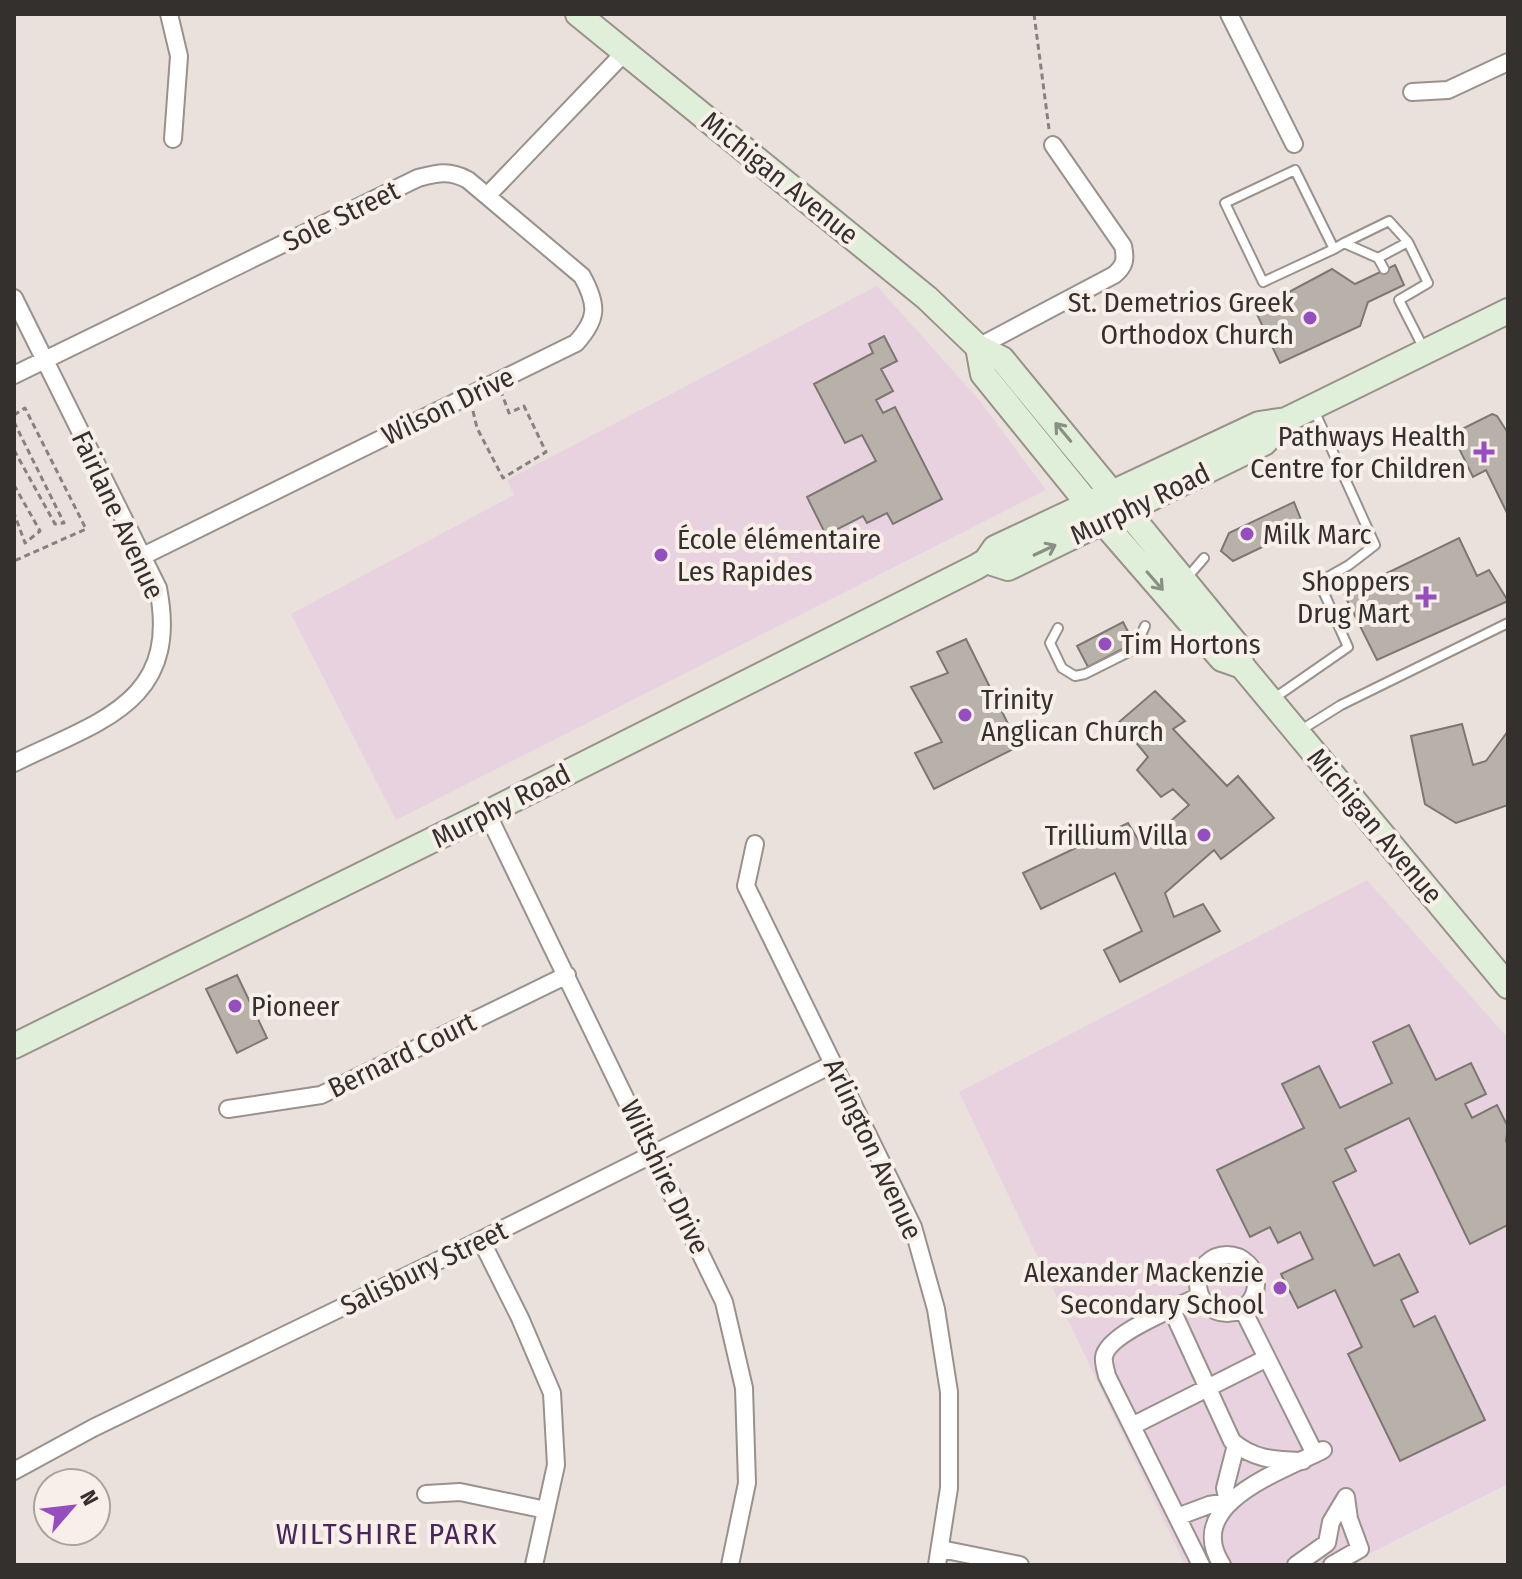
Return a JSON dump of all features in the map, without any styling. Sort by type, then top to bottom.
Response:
[{"type":"street","points":[[169,14],[179,56],[173,139]]},
{"type":"street","name":"Michigan Avenue","points":[[578,14],[927,298],[978,347],[1002,359],[1236,644],[1242,666],[1508,986]]},
{"type":"street","points":[[1229,14],[1294,144]]},
{"type":"street","points":[[487,196],[625,52]]},
{"type":"street","points":[[1412,92],[1448,90],[1508,62]]},
{"type":"street","points":[[978,347],[1122,268],[1126,257],[1123,246],[1053,145]]},
{"type":"street","name":"Sole Street","points":[[14,375],[418,178],[455,173],[487,196]]},
{"type":"street","name":"Wilson Drive","points":[[141,557],[576,343],[590,327],[594,312],[591,292],[582,276],[487,196]]},
{"type":"street","name":"Fairlane Avenue","points":[[14,298],[158,588],[163,614],[163,632],[149,681],[106,718],[14,763]]},
{"type":"street","name":"Murphy Road","points":[[14,1046],[487,813],[986,561],[995,548],[1088,503],[1121,501],[1264,443],[1286,420],[1508,311]]},
{"type":"street","name":"Michigan Avenue","points":[[978,347],[983,374],[1103,522],[1222,659],[1242,666]]},
{"type":"street","name":"Murphy Road","points":[[986,561],[1008,568],[1103,522],[1121,501]]},
{"type":"street","name":"Wiltshire Drive","points":[[487,813],[724,1302],[744,1388],[747,1483],[730,1565]]},
{"type":"street","name":"Arlington Avenue","points":[[755,844],[746,886],[913,1227],[936,1309],[949,1392],[949,1488],[939,1557]]},
{"type":"street","name":"Bernard Court","points":[[228,1109],[321,1095],[567,975]]},
{"type":"street","name":"Salisbury Street","points":[[14,1471],[93,1428],[654,1155],[833,1064]]},
{"type":"street","points":[[481,1240],[520,1318],[552,1393],[556,1465],[534,1565]]},
{"type":"street","points":[[1230,1253],[1246,1262],[1254,1275],[1256,1287],[1252,1300],[1232,1312],[1220,1313],[1200,1296],[1198,1276],[1206,1262],[1230,1253]]},
{"type":"street","points":[[1200,1296],[1120,1335],[1109,1346],[1104,1358],[1107,1376],[1201,1565]]},
{"type":"street","points":[[1242,1308],[1314,1455]]},
{"type":"street","points":[[1172,1310],[1232,1441],[1246,1453],[1259,1458],[1314,1455]]},
{"type":"street","points":[[1132,1426],[1267,1358]]},
{"type":"street","points":[[1222,1565],[1216,1556],[1214,1523],[1228,1502],[1225,1488],[1236,1445]]},
{"type":"street","points":[[1177,1517],[1209,1505],[1228,1502],[1314,1455]]},
{"type":"street","points":[[426,1494],[460,1492],[546,1510]]},
{"type":"street","points":[[1296,1565],[1327,1543],[1331,1522],[1346,1497],[1349,1519],[1360,1549],[1332,1565]]},
{"type":"street","points":[[939,1557],[1020,1565]]},
{"type":"lane","points":[[1334,249],[1295,170],[1225,203],[1263,282],[1334,249],[1389,221],[1408,242],[1428,283],[1399,300]]},
{"type":"lane","points":[[1378,258],[1408,242]]},
{"type":"lane","points":[[1344,243],[1378,258],[1384,269]]},
{"type":"lane","points":[[1395,289],[1425,352]]},
{"type":"lane","points":[[1270,700],[1348,647],[1324,593],[1328,577],[1375,545],[1313,407]]},
{"type":"lane","points":[[1185,580],[1204,558]]},
{"type":"lane","points":[[1297,733],[1341,705],[1508,623]]},
{"type":"lane","points":[[1058,628],[1050,643],[1062,668],[1075,676],[1135,649],[1145,626]]},
{"type":"path","points":[[1034,14],[1045,112],[1053,145]]},
{"type":"path","points":[[470,395],[477,428],[503,478],[546,452],[524,406],[509,413],[498,381]]},
{"type":"path","points":[[14,415],[25,408],[86,529],[14,561]]},
{"type":"path","points":[[14,422],[64,523],[55,524],[14,450]]},
{"type":"path","points":[[14,485],[40,531],[25,543],[14,513]]},
{"type":"shaded area","name":"École élémentaire Les Rapides","points":[[877,286],[980,401],[1046,490],[396,820],[291,614],[514,495],[507,480]]},
{"type":"shaded area","name":"Alexander Mackenzie Secondary School","points":[[1367,880],[1508,1038],[1508,1484],[1347,1565],[1185,1565],[959,1092]]},
{"type":"building","name":"St. Demetrios Greek Orthodox Church","points":[[1395,265],[1404,285],[1368,302],[1360,326],[1280,363],[1255,310],[1332,269],[1355,284]]},
{"type":"building","points":[[884,336],[897,361],[881,369],[893,391],[876,400],[883,413],[895,407],[942,499],[893,524],[887,513],[867,523],[863,516],[826,535],[807,497],[876,461],[862,435],[845,443],[814,384],[873,353],[869,344]]},
{"type":"building","name":"Pathways Health Centre for Children","points":[[1492,414],[1497,416],[1508,433],[1508,515],[1486,470],[1473,477],[1452,434]]},
{"type":"building","points":[[1294,502],[1304,527],[1233,561],[1221,551],[1229,533]]},
{"type":"building","name":"Shoppers Drug Mart","points":[[1459,538],[1477,576],[1489,570],[1508,601],[1377,660],[1344,594]]},
{"type":"building","name":"Tim Hortons","points":[[1123,622],[1134,643],[1088,667],[1077,646]]},
{"type":"building","name":"Trinity Anglican Church","points":[[966,639],[1019,746],[934,789],[915,753],[942,742],[911,687],[948,673],[937,652]]},
{"type":"building","name":"Trillium Villa","points":[[1155,691],[1185,721],[1173,729],[1227,786],[1238,776],[1274,818],[1221,859],[1214,850],[1165,893],[1174,917],[1203,904],[1220,931],[1120,982],[1104,950],[1142,931],[1115,873],[1041,909],[1023,873],[1128,823],[1142,846],[1189,805],[1173,789],[1161,797],[1137,770],[1148,757],[1119,722]]},
{"type":"building","points":[[1462,724],[1473,765],[1486,761],[1508,731],[1508,805],[1456,823],[1425,804],[1411,736]]},
{"type":"building","points":[[237,975],[267,1038],[237,1053],[206,989]]},
{"type":"building","points":[[1409,1025],[1436,1080],[1471,1063],[1486,1094],[1465,1104],[1472,1118],[1497,1105],[1508,1127],[1508,1225],[1470,1244],[1409,1118],[1345,1149],[1356,1171],[1333,1182],[1374,1266],[1399,1254],[1418,1292],[1401,1300],[1414,1327],[1435,1316],[1485,1420],[1400,1461],[1348,1354],[1362,1347],[1335,1290],[1298,1308],[1281,1274],[1313,1259],[1300,1232],[1278,1243],[1270,1227],[1250,1237],[1217,1170],[1304,1128],[1282,1084],[1319,1066],[1340,1108],[1392,1083],[1373,1042]]},
{"type":"place","name":"St. Demetrios Greek Orthodox Church","points":[[1310,318]]},
{"type":"place","name":"Pathways Health Centre for Children","points":[[1484,452]]},
{"type":"place","name":"Milk Marc","points":[[1247,534]]},
{"type":"place","name":"École élémentaire Les Rapides","points":[[661,555]]},
{"type":"place","name":"Shoppers Drug Mart","points":[[1426,597]]},
{"type":"place","name":"Tim Hortons","points":[[1105,644]]},
{"type":"place","name":"Trinity Anglican Church","points":[[965,715]]},
{"type":"place","name":"Trillium Villa","points":[[1204,835]]},
{"type":"place","name":"Pioneer","points":[[235,1006]]},
{"type":"place","name":"Alexander Mackenzie Secondary School","points":[[1280,1288]]},
{"type":"district","name":"WILTSHIRE PARK","points":[[387,1534]]}]
